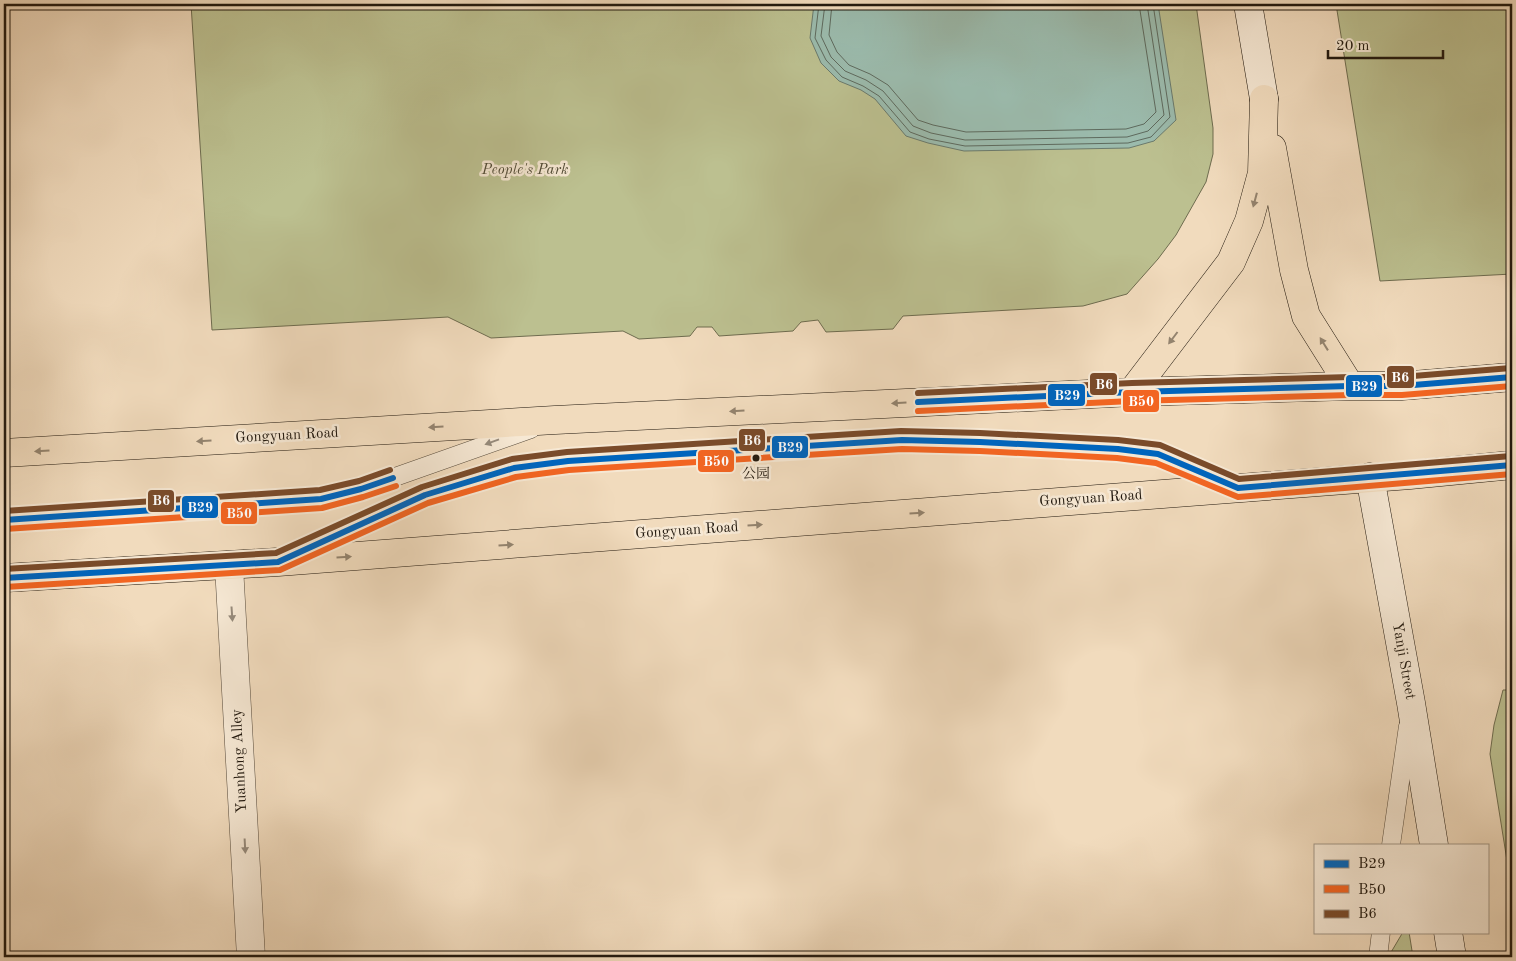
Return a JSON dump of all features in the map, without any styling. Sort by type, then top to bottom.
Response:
[{"type":"main road","points":[[1264,99],[1294,270],[1303,309],[1350,386]]},
{"type":"main road","points":[[1132,392],[1231,262],[1249,221],[1262,174],[1264,99]]},
{"type":"main road","name":"Gongyuan Road","points":[[4,454],[555,420],[1132,392],[1401,386],[1512,377]]},
{"type":"main road","name":"Gongyuan Road","points":[[4,578],[228,566],[1410,475],[1512,465]]},
{"type":"street","points":[[1248,4],[1264,99]]},
{"type":"street","name":"Yanji Street","points":[[1370,477],[1411,703],[1434,844]]},
{"type":"street","name":"Yuanhong Alley","points":[[228,566],[251,957]]},
{"type":"street","points":[[1448,934],[1452,957]]},
{"type":"lane","points":[[4,520],[321,499],[361,489],[555,420]]},
{"type":"lane","points":[[278,562],[425,495],[514,468],[568,461],[902,440],[980,442],[1118,449],[1158,454],[1238,488]]},
{"type":"lane","points":[[1391,844],[1411,703]]},
{"type":"lane","points":[[1378,957],[1381,934]]},
{"type":"green space","name":"People's Park","points":[[191,4],[1196,4],[1213,128],[1213,154],[1206,182],[1176,235],[1158,259],[1127,294],[1083,306],[903,316],[893,329],[826,332],[818,320],[801,322],[793,331],[719,336],[712,327],[697,327],[690,336],[639,339],[623,331],[491,338],[448,317],[212,330]]},
{"type":"green space","points":[[1336,4],[1512,4],[1512,274],[1380,281]]},
{"type":"green space","points":[[1503,690],[1512,690],[1512,892],[1490,754],[1494,725]]},
{"type":"green space","points":[[1402,934],[1409,934],[1413,957],[1389,957]]},
{"type":"water","points":[[814,4],[1158,4],[1176,120],[1154,141],[1129,148],[964,151],[906,136],[875,99],[861,90],[839,81],[821,63],[810,38]]},
{"type":"transit line","name":"B6","points":[[918,393],[1132,383],[1401,377],[1511,368]]},
{"type":"transit line","name":"B29","points":[[918,402],[1132,392],[1401,386],[1512,377]]},
{"type":"transit line","name":"B50","points":[[918,411],[1132,401],[1402,395],[1512,386]]},
{"type":"transit line","name":"B6","points":[[4,569],[276,553],[422,487],[512,459],[567,452],[901,431],[980,433],[1118,440],[1160,445],[1239,479],[1511,456]]},
{"type":"transit line","name":"B29","points":[[4,578],[278,562],[425,495],[514,468],[568,461],[902,440],[980,442],[1118,449],[1158,454],[1238,488],[1512,465]]},
{"type":"transit line","name":"B50","points":[[5,587],[280,570],[428,503],[516,477],[569,470],[902,449],[980,451],[1117,458],[1156,463],[1238,497],[1512,474]]},
{"type":"transit line","name":"B6","points":[[4,511],[320,490],[359,481],[390,470]]},
{"type":"transit line","name":"B29","points":[[4,520],[321,499],[361,489],[393,478]]},
{"type":"transit line","name":"B50","points":[[5,529],[322,508],[396,486]]},
{"type":"place","name":"公园","points":[[756,458]]}]
